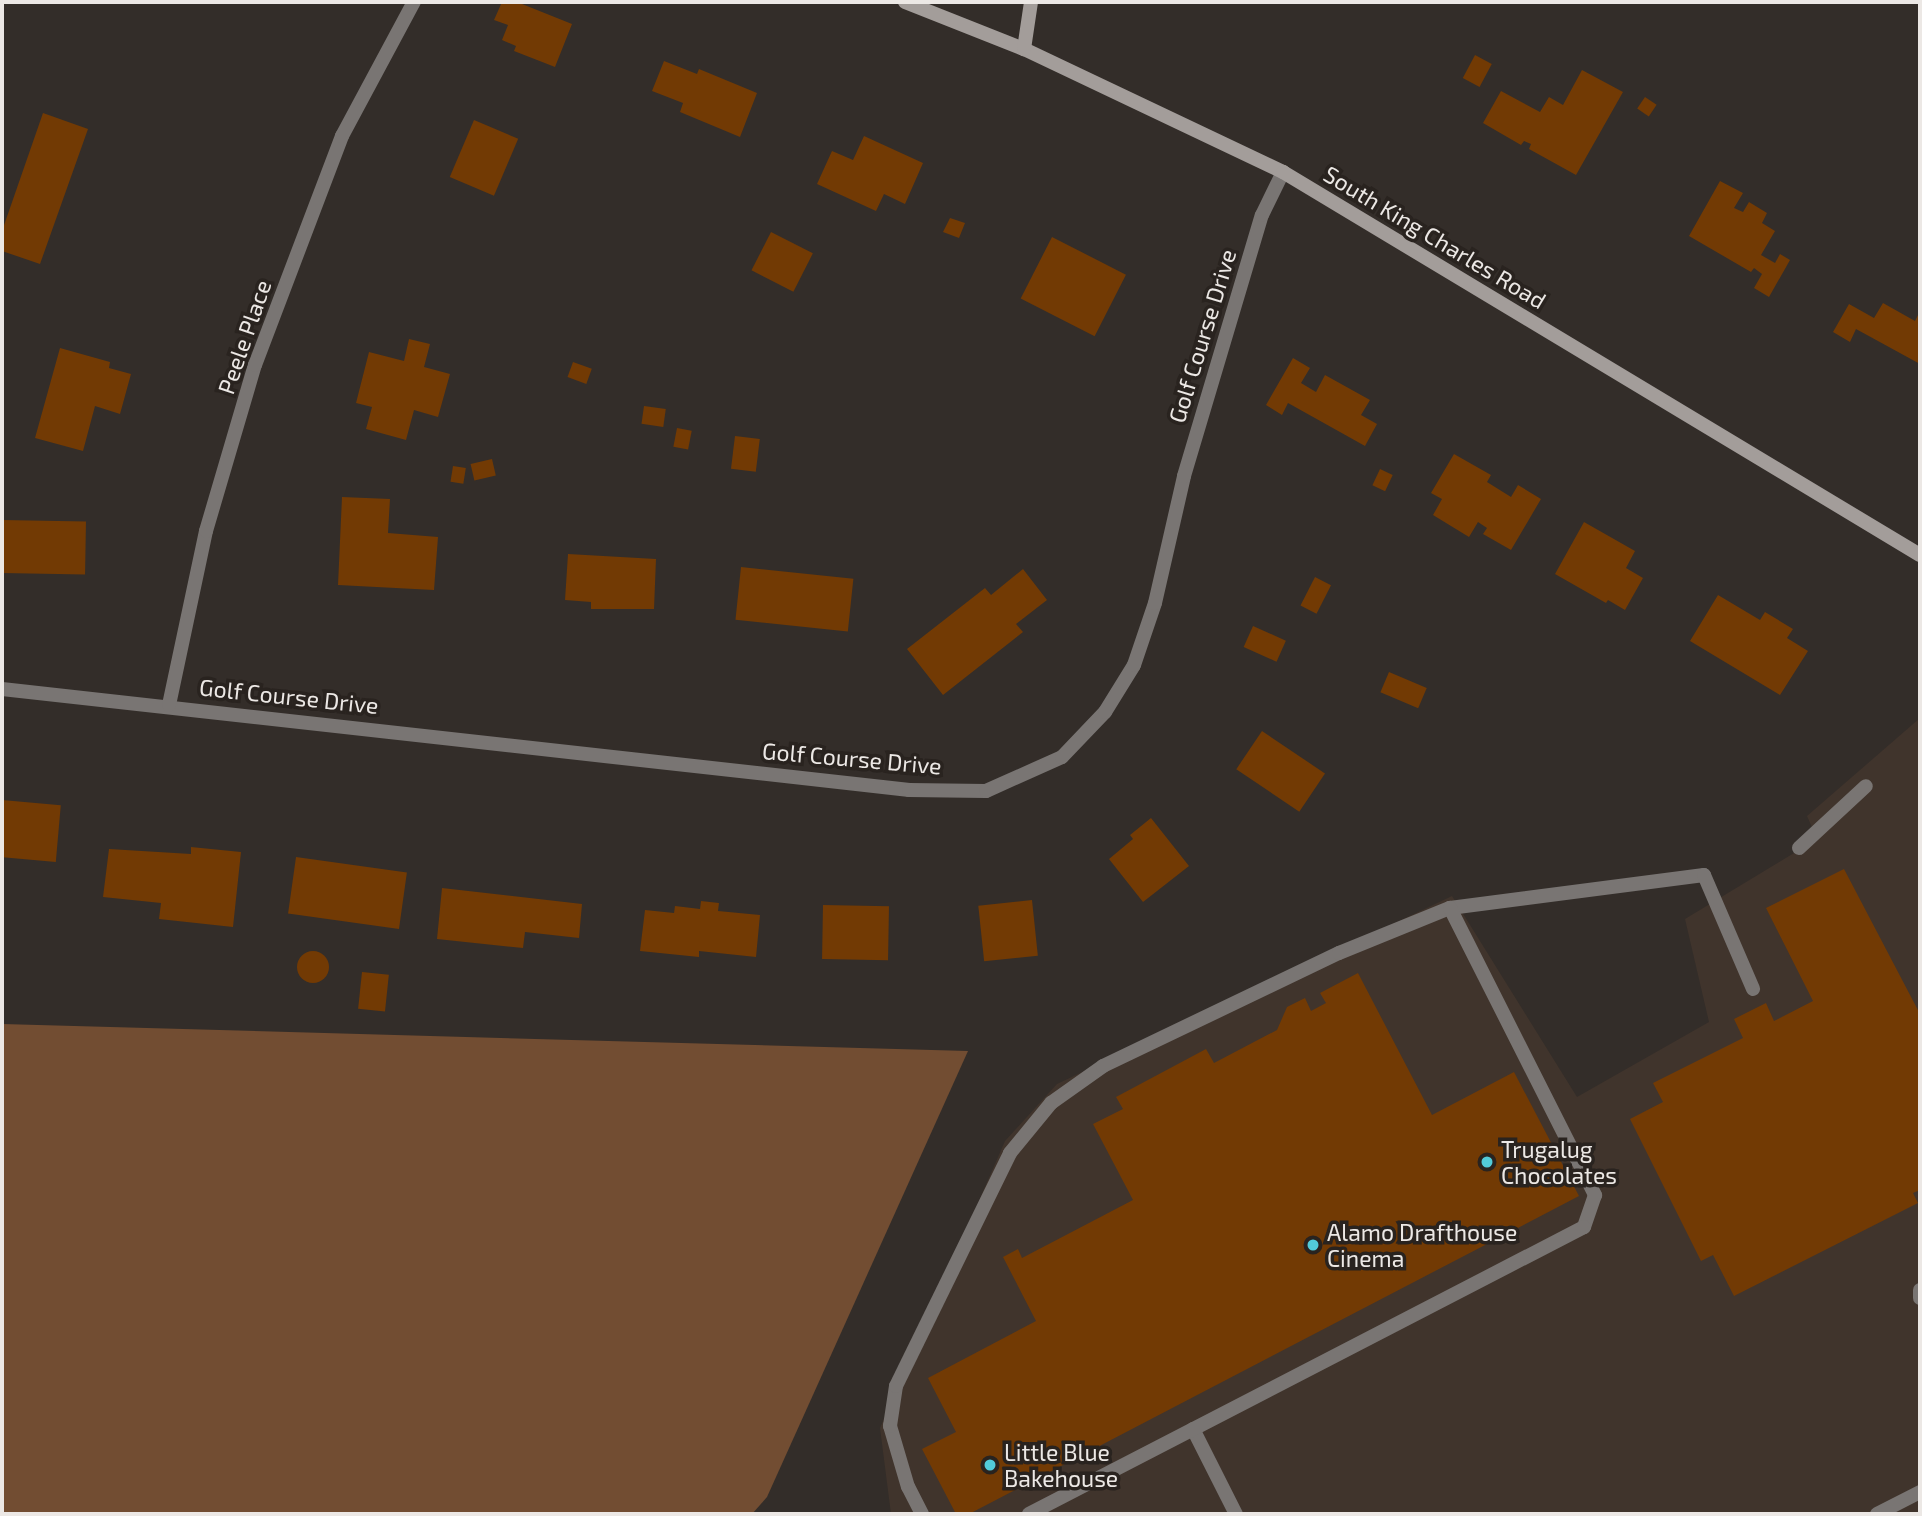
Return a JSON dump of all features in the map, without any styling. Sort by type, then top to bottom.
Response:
[{"type":"street","name":"Peele Place","points":[[169,705],[206,531],[255,365],[342,136],[414,2]]},
{"type":"street","name":"South King Charles Road","points":[[905,2],[1024,48],[1283,172],[1920,555]]},
{"type":"street","points":[[1024,48],[1031,2]]},
{"type":"street","name":"Golf Course Drive","points":[[2,689],[169,705],[909,790],[986,791],[1062,757],[1105,712],[1134,665],[1155,603],[1184,476],[1262,215],[1283,172]]},
{"type":"street","points":[[1799,848],[1866,786]]},
{"type":"street","points":[[922,1514],[908,1487],[890,1426],[896,1386],[1010,1153],[1051,1103],[1103,1066],[1339,953],[1450,908],[1704,875],[1753,989]]},
{"type":"street","points":[[1029,1514],[1584,1227],[1595,1195],[1450,908]]},
{"type":"street","points":[[1920,1290],[1920,1298]]},
{"type":"street","points":[[1194,1429],[1236,1514]]},
{"type":"street","points":[[1877,1514],[1920,1492]]},
{"type":"shaded area","points":[[1920,718],[1920,1514],[891,1514],[880,1428],[1005,1141],[1057,1084],[1452,896],[1577,1097],[1709,1022],[1685,919],[1817,839],[1807,816]]},
{"type":"shaded area","points":[[2,1024],[968,1051],[767,1497],[752,1514],[2,1514]]},
{"type":"building","points":[[502,2],[517,2],[572,24],[555,67],[514,51],[516,46],[502,40],[508,25],[494,20]]},
{"type":"building","points":[[1475,55],[1492,64],[1480,87],[1463,78]]},
{"type":"building","points":[[664,61],[697,74],[699,69],[757,93],[740,137],[680,112],[683,103],[652,91]]},
{"type":"building","points":[[1582,70],[1623,92],[1576,175],[1529,149],[1531,144],[1524,141],[1521,145],[1483,123],[1501,91],[1540,112],[1549,97],[1563,105]]},
{"type":"building","points":[[1645,97],[1657,105],[1649,116],[1637,109]]},
{"type":"building","points":[[43,113],[88,129],[40,264],[2,251],[2,231]]},
{"type":"building","points":[[474,120],[518,139],[494,196],[450,177]]},
{"type":"building","points":[[864,136],[923,163],[905,204],[884,194],[876,211],[817,184],[832,151],[853,160]]},
{"type":"building","points":[[1720,181],[1743,193],[1734,208],[1743,212],[1749,202],[1767,213],[1762,223],[1775,231],[1761,255],[1775,263],[1780,254],[1790,260],[1769,297],[1754,288],[1762,274],[1754,268],[1751,272],[1689,236]]},
{"type":"building","points":[[950,218],[965,223],[959,238],[943,232]]},
{"type":"building","points":[[771,232],[813,253],[793,292],[751,270]]},
{"type":"building","points":[[1052,237],[1126,275],[1095,336],[1021,298]]},
{"type":"building","points":[[1883,303],[1915,321],[1920,311],[1920,364],[1856,329],[1850,342],[1833,332],[1849,304],[1874,318]]},
{"type":"building","points":[[409,339],[430,344],[424,367],[450,374],[438,417],[414,410],[406,440],[366,429],[372,407],[356,403],[369,352],[404,361]]},
{"type":"building","points":[[60,348],[110,362],[109,368],[131,374],[120,414],[95,406],[83,451],[35,438]]},
{"type":"building","points":[[1293,358],[1310,368],[1301,383],[1316,392],[1325,375],[1370,400],[1361,415],[1377,424],[1365,446],[1288,403],[1282,415],[1266,405]]},
{"type":"building","points":[[573,362],[592,369],[586,384],[568,377]]},
{"type":"building","points":[[644,406],[666,409],[663,427],[641,424]]},
{"type":"building","points":[[677,428],[692,431],[688,450],[673,447]]},
{"type":"building","points":[[735,436],[760,439],[756,472],[731,469]]},
{"type":"building","points":[[1454,454],[1491,475],[1487,482],[1511,497],[1518,485],[1541,499],[1511,550],[1483,534],[1487,528],[1478,522],[1469,537],[1433,515],[1442,499],[1431,493]]},
{"type":"building","points":[[492,459],[496,476],[474,481],[471,464]]},
{"type":"building","points":[[453,466],[466,468],[463,484],[450,482]]},
{"type":"building","points":[[1380,469],[1393,475],[1385,491],[1372,485]]},
{"type":"building","points":[[342,497],[390,499],[388,533],[438,537],[434,590],[338,585]]},
{"type":"building","points":[[2,520],[86,521],[85,574],[2,573]]},
{"type":"building","points":[[1584,522],[1635,551],[1626,568],[1643,578],[1625,610],[1608,600],[1606,603],[1555,574]]},
{"type":"building","points":[[568,554],[656,559],[654,609],[591,609],[591,602],[565,600]]},
{"type":"building","points":[[741,567],[853,579],[848,632],[735,620]]},
{"type":"building","points":[[1023,569],[1047,600],[1016,624],[1023,632],[943,695],[907,649],[985,588],[991,595]]},
{"type":"building","points":[[1315,577],[1331,585],[1317,614],[1300,606]]},
{"type":"building","points":[[1718,595],[1760,620],[1765,612],[1793,629],[1787,638],[1808,651],[1780,695],[1690,641]]},
{"type":"building","points":[[1253,626],[1286,641],[1277,662],[1244,647]]},
{"type":"building","points":[[1389,672],[1427,688],[1418,708],[1380,692]]},
{"type":"building","points":[[1262,731],[1325,773],[1299,812],[1236,769]]},
{"type":"building","points":[[2,800],[61,805],[56,862],[2,857]]},
{"type":"building","points":[[1151,818],[1189,866],[1143,902],[1109,859],[1133,839],[1130,835]]},
{"type":"building","points":[[191,847],[241,852],[233,927],[159,919],[161,903],[103,897],[109,849],[191,854]]},
{"type":"building","points":[[296,857],[407,873],[399,929],[288,913]]},
{"type":"building","points":[[1844,869],[1920,1014],[1920,1190],[1913,1193],[1918,1203],[1734,1296],[1713,1255],[1701,1261],[1630,1119],[1663,1102],[1653,1083],[1743,1038],[1734,1019],[1766,1003],[1774,1021],[1813,1001],[1766,908]]},
{"type":"building","points":[[442,888],[582,904],[579,938],[525,932],[523,948],[437,939]]},
{"type":"building","points":[[1032,900],[1038,956],[984,961],[978,906]]},
{"type":"building","points":[[701,901],[719,903],[718,911],[760,915],[756,957],[699,951],[699,957],[640,951],[645,910],[674,913],[675,906],[700,909]]},
{"type":"building","points":[[823,905],[889,906],[888,960],[822,959]]},
{"type":"building","points":[[313,951],[324,956],[329,967],[324,978],[313,983],[302,978],[297,967],[302,956]]},
{"type":"building","points":[[362,972],[389,975],[385,1012],[358,1009]]},
{"type":"building","points":[[1358,973],[1432,1115],[1514,1072],[1579,1196],[969,1514],[956,1514],[922,1449],[956,1432],[928,1378],[1036,1321],[1003,1257],[1018,1249],[1022,1258],[1133,1200],[1093,1124],[1123,1109],[1116,1097],[1206,1049],[1214,1063],[1277,1030],[1287,1007],[1305,998],[1311,1011],[1326,1003],[1320,993]]},
{"type":"place","name":"Trugalug Chocolates","points":[[1487,1162]]},
{"type":"place","name":"Alamo Drafthouse Cinema","points":[[1313,1245]]},
{"type":"place","name":"Little Blue Bakehouse","points":[[990,1465]]}]
